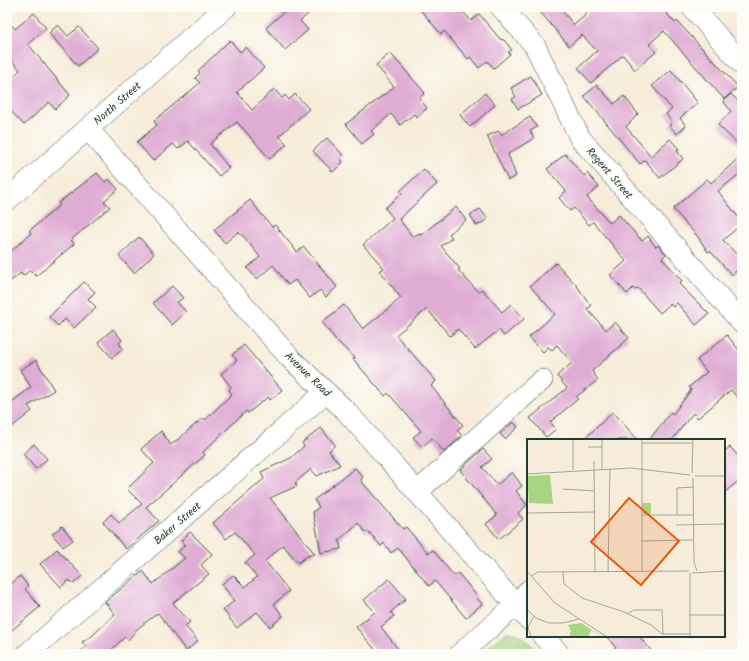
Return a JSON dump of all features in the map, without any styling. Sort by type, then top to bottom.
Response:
[{"type":"street","name":"North Street","points":[[7,200],[226,7]]},
{"type":"street","name":"Regent Street","points":[[501,7],[535,46],[580,138],[742,323]]},
{"type":"street","points":[[692,7],[742,64]]},
{"type":"street","name":"Avenue Road","points":[[88,129],[290,358],[347,412],[417,492],[524,605]]},
{"type":"street","points":[[417,492],[542,380]]},
{"type":"street","name":"Baker Street","points":[[27,654],[326,392]]},
{"type":"street","points":[[460,654],[524,605]]},
{"type":"street","points":[[544,637],[559,654]]},
{"type":"green space","points":[[507,632],[522,636],[539,654],[481,654]]},
{"type":"building","points":[[293,7],[316,7],[300,21],[308,30],[285,50],[266,28],[286,10],[288,12]]},
{"type":"building","points":[[418,7],[459,7],[471,21],[479,14],[500,39],[504,40],[512,50],[508,52],[510,54],[494,68],[487,61],[479,68],[470,57],[468,59],[444,31],[441,34]]},
{"type":"building","points":[[536,7],[559,7],[574,25],[595,7],[661,7],[675,23],[677,21],[738,87],[724,99],[664,31],[649,44],[656,52],[635,70],[623,55],[591,83],[578,68],[597,51],[582,35],[569,46]]},
{"type":"building","points":[[34,13],[46,28],[28,44],[70,95],[55,109],[49,102],[24,125],[7,107],[7,83],[20,70],[7,55],[7,20],[15,29]]},
{"type":"building","points":[[58,25],[68,36],[79,27],[98,48],[78,66],[49,33]]},
{"type":"building","points":[[230,40],[240,52],[246,47],[264,68],[237,92],[252,110],[274,89],[282,98],[285,95],[289,100],[295,94],[309,109],[279,136],[287,144],[270,159],[237,122],[210,144],[229,168],[219,176],[188,141],[178,149],[173,144],[153,161],[137,142],[157,125],[154,121],[200,83],[195,78],[200,73],[198,71]]},
{"type":"building","points":[[390,53],[425,93],[419,98],[427,108],[417,117],[414,114],[400,125],[391,114],[371,131],[374,134],[362,144],[346,124],[394,87],[376,65]]},
{"type":"building","points":[[671,70],[698,103],[680,118],[686,126],[677,134],[669,125],[672,122],[666,114],[672,109],[652,86]]},
{"type":"building","points":[[531,76],[542,95],[518,109],[512,99],[516,97],[511,88]]},
{"type":"building","points":[[597,85],[614,104],[624,96],[638,114],[626,127],[651,156],[670,139],[679,149],[677,151],[683,159],[660,178],[645,160],[640,164],[584,96]]},
{"type":"building","points":[[485,93],[495,105],[470,127],[460,115]]},
{"type":"building","points":[[731,94],[739,102],[742,100],[742,148],[718,125],[731,111],[723,101]]},
{"type":"building","points":[[530,117],[537,127],[530,131],[534,138],[508,154],[516,176],[508,180],[487,136],[499,131],[501,135]]},
{"type":"building","points":[[327,138],[343,155],[340,158],[343,162],[333,172],[313,151]]},
{"type":"building","points":[[565,154],[584,176],[587,173],[599,187],[587,197],[610,223],[619,215],[642,241],[648,236],[656,247],[658,245],[666,254],[662,258],[682,281],[679,284],[709,314],[696,325],[677,303],[673,307],[670,304],[660,313],[638,288],[635,290],[633,288],[627,294],[610,275],[626,261],[593,222],[589,225],[574,208],[570,211],[559,198],[566,191],[547,169]]},
{"type":"building","points":[[742,155],[742,172],[718,191],[742,222],[742,224],[723,240],[742,260],[742,278],[736,271],[732,275],[710,251],[708,252],[698,237],[673,209],[707,179],[711,183]]},
{"type":"building","points":[[424,169],[437,184],[399,219],[413,237],[419,233],[421,235],[456,207],[466,220],[449,234],[452,238],[441,246],[460,269],[458,270],[478,292],[482,289],[502,312],[511,304],[524,319],[504,336],[499,330],[475,349],[458,329],[450,336],[427,309],[396,335],[436,381],[431,386],[463,425],[457,430],[462,436],[444,452],[432,438],[422,447],[413,437],[421,431],[388,393],[385,396],[353,359],[355,358],[336,340],[322,322],[344,305],[363,329],[401,298],[380,271],[384,268],[363,245],[393,218],[385,208],[402,193],[400,191]]},
{"type":"building","points":[[97,173],[105,182],[109,179],[118,189],[104,201],[110,207],[71,240],[74,244],[36,276],[30,270],[23,276],[21,273],[7,284],[7,255],[31,233],[29,231],[60,205],[58,203]]},
{"type":"building","points":[[250,200],[272,227],[275,225],[297,252],[304,247],[337,287],[326,297],[320,290],[310,298],[295,280],[288,285],[273,265],[257,279],[247,268],[260,257],[244,237],[238,232],[225,243],[214,230]]},
{"type":"building","points":[[480,209],[488,219],[477,226],[470,215]]},
{"type":"building","points":[[139,237],[154,254],[134,273],[119,256]]},
{"type":"building","points":[[556,263],[577,286],[591,306],[587,309],[606,330],[615,322],[629,338],[592,371],[598,380],[576,397],[578,399],[550,422],[556,429],[546,437],[530,418],[567,388],[557,376],[572,363],[557,345],[552,350],[548,347],[543,352],[529,337],[555,314],[530,286]]},
{"type":"building","points":[[84,282],[95,292],[88,299],[96,307],[74,328],[65,319],[58,326],[49,317]]},
{"type":"building","points":[[172,286],[183,298],[177,302],[186,312],[172,325],[153,303]]},
{"type":"building","points":[[113,329],[122,340],[119,343],[123,349],[112,358],[98,342]]},
{"type":"building","points":[[727,335],[742,354],[742,403],[731,390],[698,418],[693,413],[673,439],[650,439],[671,412],[673,414],[691,390],[689,387],[707,372],[697,360]]},
{"type":"building","points":[[244,345],[282,390],[270,400],[268,397],[248,413],[246,411],[203,452],[205,455],[146,507],[159,521],[126,549],[103,522],[111,514],[119,523],[142,504],[127,489],[154,463],[141,449],[161,431],[171,445],[203,418],[205,420],[232,394],[229,390],[231,387],[221,374],[237,360],[232,355]]},
{"type":"building","points":[[36,360],[54,390],[28,406],[32,411],[7,431],[7,406],[31,387],[20,370]]},
{"type":"building","points":[[613,412],[637,439],[584,439]]},
{"type":"building","points":[[513,422],[518,427],[505,439],[500,434]]},
{"type":"building","points":[[321,428],[335,445],[329,451],[340,465],[317,476],[311,469],[295,483],[297,486],[270,498],[315,554],[307,556],[298,563],[283,545],[265,561],[289,591],[274,604],[283,616],[270,627],[257,612],[237,628],[223,610],[234,601],[222,584],[233,575],[245,587],[257,577],[245,563],[255,555],[235,532],[226,539],[213,523],[264,479],[261,472],[291,458],[304,446],[302,443]]},
{"type":"building","points":[[34,444],[47,459],[36,469],[23,454]]},
{"type":"building","points":[[730,447],[741,459],[737,463],[742,468],[742,478],[725,492],[725,449],[726,450]]},
{"type":"building","points":[[483,449],[492,459],[482,467],[497,485],[512,472],[522,486],[516,491],[527,505],[518,513],[523,519],[499,539],[486,524],[497,515],[460,470]]},
{"type":"building","points":[[355,468],[363,477],[361,479],[362,482],[403,529],[406,527],[428,553],[433,550],[454,576],[458,573],[477,596],[476,597],[482,604],[466,618],[435,581],[429,586],[398,548],[391,553],[384,543],[381,546],[368,531],[366,533],[358,523],[339,540],[341,549],[321,553],[313,512],[319,507],[314,500]]},
{"type":"building","points":[[62,526],[73,540],[63,547],[52,534]]},
{"type":"building","points":[[190,532],[212,554],[201,565],[209,574],[173,603],[190,622],[185,626],[198,641],[186,651],[158,613],[138,628],[128,640],[125,637],[107,654],[77,654],[86,647],[82,642],[92,636],[115,614],[105,602],[143,571],[153,584],[185,558],[178,552],[185,545],[181,541]]},
{"type":"building","points":[[57,549],[82,576],[73,584],[69,580],[61,587],[40,564]]},
{"type":"building","points":[[20,576],[28,586],[25,589],[40,607],[7,634],[7,588]]},
{"type":"building","points":[[389,579],[406,599],[391,612],[394,616],[381,627],[402,654],[379,654],[356,627],[375,612],[364,600]]},
{"type":"building","points":[[607,637],[640,637],[654,654],[609,654],[616,648]]}]
